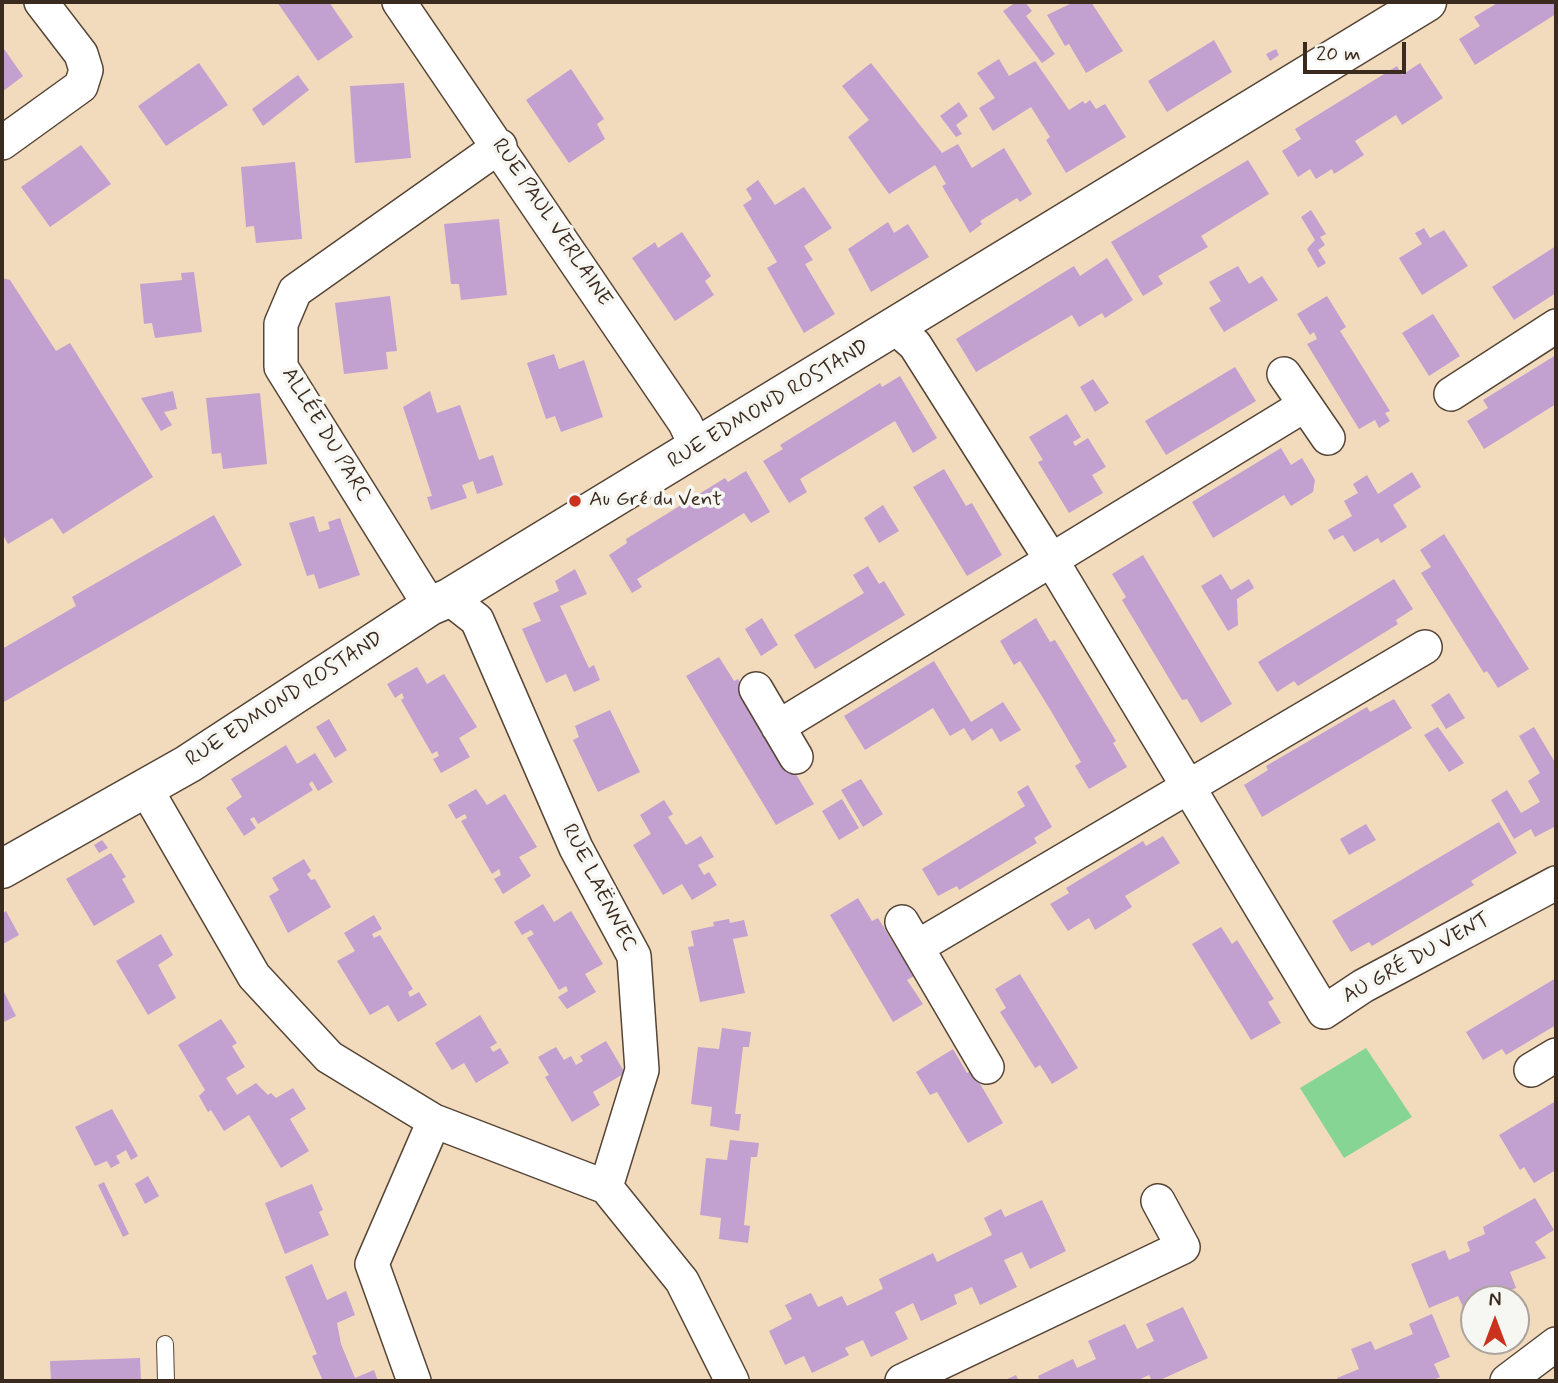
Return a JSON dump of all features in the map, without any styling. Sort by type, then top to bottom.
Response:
[{"type":"street","points":[[2,143],[81,86],[86,70],[81,54],[41,2]]},
{"type":"street","name":"RUE PAUL VERLAINE","points":[[399,2],[500,146],[685,423],[697,448]]},
{"type":"street","name":"RUE EDMOND ROSTAND","points":[[2,869],[146,789],[439,602],[896,328],[1427,2]]},
{"type":"street","name":"ALLÉE DU PARC","points":[[439,602],[281,367],[281,324],[295,291],[500,146]]},
{"type":"street","points":[[1451,394],[1556,327]]},
{"type":"street","name":"AU GRÉ DU VENT","points":[[896,328],[915,345],[1052,561],[1324,1012],[1363,986],[1556,883]]},
{"type":"street","points":[[1284,374],[1328,438]]},
{"type":"street","points":[[778,727],[1305,405]]},
{"type":"street","name":"RUE LAËNNEC","points":[[439,602],[477,620],[576,848],[634,956],[642,1070],[606,1186]]},
{"type":"street","points":[[988,1067],[909,935],[1190,786],[1425,647]]},
{"type":"street","points":[[756,690],[796,757]]},
{"type":"street","points":[[146,789],[254,976],[329,1057],[434,1121],[606,1186],[682,1281],[732,1381]]},
{"type":"street","points":[[414,1381],[372,1264],[434,1121]]},
{"type":"street","points":[[902,1381],[1183,1247],[1158,1201]]},
{"type":"street","points":[[1507,1381],[1556,1343]]},
{"type":"lane","points":[[165,1344],[166,1381]]},
{"type":"green space","points":[[1366,1048],[1412,1117],[1344,1158],[1300,1088]]},
{"type":"building","points":[[277,2],[329,2],[353,37],[318,61]]},
{"type":"building","points":[[1016,2],[1025,2],[1032,11],[1026,16],[1055,54],[1042,63],[1003,11]]},
{"type":"building","points":[[1074,2],[1091,2],[1123,51],[1086,73],[1069,44],[1065,46],[1047,15]]},
{"type":"building","points":[[1499,2],[1556,2],[1556,14],[1475,65],[1459,39],[1480,26],[1474,17]]},
{"type":"building","points":[[1214,40],[1232,72],[1167,112],[1148,81]]},
{"type":"building","points":[[2,46],[23,76],[2,92]]},
{"type":"building","points":[[1276,49],[1279,55],[1270,61],[1266,54]]},
{"type":"building","points":[[999,59],[1009,76],[1035,61],[1069,110],[1083,101],[1085,104],[1090,100],[1096,109],[1105,104],[1126,137],[1066,173],[1046,140],[1050,137],[1031,107],[993,131],[979,108],[995,98],[977,73]]},
{"type":"building","points":[[199,63],[228,105],[166,146],[138,106]]},
{"type":"building","points":[[871,63],[942,153],[958,144],[972,168],[1004,148],[1032,194],[1020,202],[1017,198],[980,221],[982,224],[970,233],[942,186],[946,184],[935,165],[889,194],[848,137],[869,120],[842,86]]},
{"type":"building","points":[[1420,63],[1443,98],[1402,125],[1396,115],[1355,141],[1364,155],[1334,174],[1332,169],[1316,179],[1310,169],[1298,177],[1282,151],[1301,139],[1295,129],[1397,66],[1402,75]]},
{"type":"building","points":[[571,69],[604,119],[597,124],[605,139],[569,163],[526,100]]},
{"type":"building","points":[[298,75],[309,90],[263,126],[252,109]]},
{"type":"building","points":[[404,83],[411,158],[355,163],[350,86]]},
{"type":"building","points":[[959,102],[968,116],[956,125],[962,134],[956,137],[940,116]]},
{"type":"building","points":[[81,145],[111,184],[50,227],[21,187]]},
{"type":"building","points":[[1248,160],[1269,194],[1201,236],[1208,247],[1158,276],[1163,284],[1143,296],[1111,242]]},
{"type":"building","points":[[295,162],[302,239],[256,243],[254,226],[246,227],[241,167]]},
{"type":"building","points":[[758,180],[775,205],[804,187],[832,228],[804,246],[813,260],[805,264],[835,314],[804,333],[767,268],[777,262],[743,205],[752,199],[746,189]]},
{"type":"building","points":[[1311,210],[1326,234],[1320,237],[1325,245],[1318,250],[1326,263],[1318,268],[1307,249],[1315,240],[1301,217]]},
{"type":"building","points":[[499,219],[507,295],[461,300],[459,284],[451,284],[444,224]]},
{"type":"building","points":[[888,222],[894,233],[908,224],[929,257],[871,292],[848,249]]},
{"type":"building","points":[[1424,228],[1430,238],[1444,230],[1468,266],[1422,295],[1399,258],[1422,244],[1415,233]]},
{"type":"building","points":[[682,232],[711,276],[705,281],[714,295],[675,321],[632,258],[655,242],[658,248]]},
{"type":"building","points":[[1556,246],[1556,293],[1514,320],[1492,287]]},
{"type":"building","points":[[1107,258],[1133,300],[1105,318],[1102,313],[1079,327],[1072,315],[976,372],[956,339],[1074,266],[1080,276]]},
{"type":"building","points":[[1238,266],[1249,284],[1262,276],[1278,300],[1224,332],[1209,308],[1221,301],[1209,282]]},
{"type":"building","points":[[194,272],[202,332],[155,338],[152,323],[144,324],[140,284],[182,280],[181,273]]},
{"type":"building","points":[[2,278],[10,280],[56,351],[70,343],[153,477],[63,534],[52,518],[8,544],[2,533]]},
{"type":"building","points":[[390,296],[397,351],[386,352],[388,369],[344,374],[335,303]]},
{"type":"building","points":[[1327,296],[1346,327],[1340,331],[1390,411],[1385,413],[1390,421],[1379,428],[1375,420],[1359,429],[1307,344],[1317,339],[1314,332],[1310,335],[1297,314]]},
{"type":"building","points":[[1433,314],[1460,356],[1429,376],[1402,333]]},
{"type":"building","points":[[554,354],[559,369],[584,360],[603,417],[561,432],[555,416],[546,419],[527,363]]},
{"type":"building","points":[[1556,355],[1556,404],[1484,449],[1467,421],[1488,408],[1483,400]]},
{"type":"building","points":[[1235,367],[1256,401],[1166,455],[1145,421]]},
{"type":"building","points":[[900,376],[937,438],[913,453],[895,421],[800,479],[807,492],[789,503],[763,461],[783,449],[780,445],[880,383],[882,387]]},
{"type":"building","points":[[1093,379],[1109,403],[1095,412],[1080,387]]},
{"type":"building","points":[[173,391],[177,409],[164,412],[172,425],[161,431],[141,398]]},
{"type":"building","points":[[430,391],[437,413],[460,405],[479,460],[493,455],[503,485],[477,494],[473,481],[462,485],[467,498],[431,510],[427,497],[432,496],[403,407]]},
{"type":"building","points":[[260,393],[267,464],[223,469],[221,453],[212,454],[206,398]]},
{"type":"building","points":[[1067,414],[1081,437],[1073,442],[1075,446],[1088,438],[1106,467],[1092,475],[1103,493],[1069,513],[1038,462],[1043,460],[1029,437]]},
{"type":"building","points":[[1281,448],[1291,465],[1302,458],[1315,480],[1313,492],[1291,506],[1284,495],[1213,538],[1192,502]]},
{"type":"building","points":[[944,469],[966,506],[972,503],[1002,555],[967,576],[913,487]]},
{"type":"building","points":[[746,471],[770,512],[751,523],[744,513],[637,579],[642,587],[632,593],[609,555],[627,543],[626,539],[725,478],[728,482]]},
{"type":"building","points":[[1412,472],[1421,487],[1393,505],[1407,527],[1381,543],[1378,538],[1354,552],[1343,535],[1334,540],[1328,530],[1352,516],[1344,501],[1358,493],[1353,484],[1367,475],[1378,494]]},
{"type":"building","points":[[883,505],[899,531],[879,543],[864,518]]},
{"type":"building","points":[[214,515],[242,565],[2,703],[2,649],[76,606],[72,597]]},
{"type":"building","points":[[314,516],[319,532],[330,529],[328,522],[340,518],[360,575],[319,589],[314,574],[307,576],[289,523]]},
{"type":"building","points":[[1444,534],[1529,669],[1498,688],[1487,671],[1484,673],[1421,573],[1431,567],[1420,550]]},
{"type":"building","points":[[1143,555],[1232,704],[1201,723],[1187,699],[1182,700],[1122,600],[1126,597],[1112,574]]},
{"type":"building","points":[[868,566],[879,584],[884,581],[905,615],[815,669],[794,635],[864,593],[853,575]]},
{"type":"building","points":[[575,569],[587,594],[560,606],[589,668],[594,665],[600,680],[574,692],[566,674],[546,683],[522,629],[541,621],[533,603],[559,591],[555,581]]},
{"type":"building","points":[[1221,574],[1231,590],[1249,579],[1254,588],[1237,599],[1238,625],[1228,631],[1201,586]]},
{"type":"building","points":[[1394,579],[1413,609],[1396,620],[1398,624],[1298,686],[1294,681],[1277,692],[1258,662]]},
{"type":"building","points":[[762,618],[778,645],[761,656],[745,629]]},
{"type":"building","points":[[1036,618],[1050,642],[1055,640],[1116,741],[1113,743],[1127,767],[1089,789],[1075,766],[1081,762],[1051,711],[1020,661],[1014,665],[1000,641]]},
{"type":"building","points":[[719,657],[734,681],[738,679],[814,804],[776,825],[686,676]]},
{"type":"building","points":[[934,661],[971,722],[1003,702],[1021,730],[1000,742],[992,728],[972,741],[964,728],[950,736],[933,708],[865,750],[844,716]]},
{"type":"building","points":[[417,667],[427,684],[444,674],[477,727],[459,738],[470,757],[441,773],[433,759],[439,756],[437,751],[432,754],[401,700],[404,698],[402,693],[395,698],[387,684]]},
{"type":"building","points":[[1449,693],[1465,718],[1446,729],[1431,705]]},
{"type":"building","points":[[1394,699],[1412,728],[1262,817],[1244,785],[1268,770],[1266,766],[1367,707],[1370,712]]},
{"type":"building","points":[[610,710],[640,772],[598,792],[573,740],[579,737],[575,726]]},
{"type":"building","points":[[329,719],[347,750],[335,758],[316,727]]},
{"type":"building","points":[[1438,727],[1464,763],[1449,772],[1424,735]]},
{"type":"building","points":[[1534,727],[1556,764],[1556,831],[1554,827],[1535,837],[1531,829],[1514,839],[1491,800],[1507,790],[1521,813],[1540,802],[1528,781],[1540,773],[1519,736]]},
{"type":"building","points":[[286,745],[297,764],[315,753],[333,782],[318,791],[312,781],[309,784],[313,790],[258,824],[254,817],[250,819],[256,828],[244,836],[226,808],[242,797],[231,779]]},
{"type":"building","points":[[861,779],[883,814],[863,827],[841,790]]},
{"type":"building","points":[[1028,785],[1052,827],[1034,838],[1037,843],[959,890],[957,886],[938,896],[922,869],[1025,806],[1017,792]]},
{"type":"building","points":[[476,789],[487,805],[505,794],[537,847],[519,857],[531,876],[503,894],[494,879],[501,875],[499,869],[492,874],[461,821],[467,818],[465,814],[456,819],[448,805]]},
{"type":"building","points":[[842,799],[859,828],[839,840],[822,811]]},
{"type":"building","points":[[664,800],[673,814],[668,817],[686,845],[701,836],[714,857],[698,865],[704,875],[709,872],[717,885],[692,900],[682,884],[663,895],[633,845],[651,834],[640,815]]},
{"type":"building","points":[[1499,822],[1517,853],[1471,881],[1474,885],[1372,946],[1369,942],[1351,952],[1332,921]]},
{"type":"building","points":[[1366,824],[1376,840],[1349,855],[1340,839]]},
{"type":"building","points":[[1163,836],[1180,863],[1125,896],[1132,907],[1095,930],[1089,918],[1068,931],[1050,904],[1069,893],[1066,888],[1143,841],[1146,846]]},
{"type":"building","points":[[102,840],[108,848],[99,853],[94,845]]},
{"type":"building","points":[[111,853],[126,877],[122,879],[135,902],[94,926],[66,879]]},
{"type":"building","points":[[304,859],[311,871],[307,874],[311,880],[315,879],[331,907],[288,933],[269,896],[279,890],[272,878]]},
{"type":"building","points":[[858,898],[872,921],[878,918],[914,976],[907,980],[923,1004],[893,1022],[830,915]]},
{"type":"building","points":[[543,904],[554,922],[571,911],[603,964],[585,974],[596,992],[567,1009],[558,997],[568,991],[566,986],[559,990],[527,938],[534,934],[531,930],[522,935],[514,922]]},
{"type":"building","points":[[6,911],[19,935],[3,944],[2,914]]},
{"type":"building","points":[[374,915],[382,929],[372,934],[374,938],[380,935],[413,989],[408,992],[410,997],[419,992],[427,1005],[398,1022],[388,1005],[370,1015],[337,961],[355,951],[344,933]]},
{"type":"building","points":[[729,919],[730,923],[744,920],[748,936],[733,939],[745,993],[700,1002],[688,947],[694,946],[691,931],[714,926],[713,922]]},
{"type":"building","points":[[1221,927],[1232,944],[1237,940],[1274,999],[1268,1002],[1281,1023],[1251,1040],[1192,944]]},
{"type":"building","points":[[161,934],[173,955],[158,965],[176,998],[148,1015],[116,961]]},
{"type":"building","points":[[1020,974],[1078,1068],[1052,1084],[1040,1065],[1035,1068],[1000,1012],[1006,1008],[995,989]]},
{"type":"building","points":[[1556,978],[1556,1025],[1506,1055],[1502,1049],[1483,1060],[1466,1032]]},
{"type":"building","points":[[2,988],[16,1016],[2,1023]]},
{"type":"building","points":[[480,1015],[497,1043],[490,1047],[493,1052],[500,1048],[509,1063],[476,1083],[464,1063],[452,1070],[435,1043]]},
{"type":"building","points":[[221,1019],[237,1043],[232,1046],[245,1067],[226,1078],[237,1095],[256,1083],[268,1095],[271,1093],[276,1098],[293,1088],[306,1109],[290,1119],[309,1151],[281,1168],[249,1115],[224,1131],[211,1110],[208,1112],[199,1096],[205,1090],[178,1045]]},
{"type":"building","points":[[722,1028],[751,1032],[749,1047],[743,1047],[735,1114],[741,1114],[739,1131],[710,1126],[712,1107],[691,1104],[698,1047],[719,1049]]},
{"type":"building","points":[[606,1041],[625,1073],[593,1092],[600,1105],[572,1122],[545,1077],[549,1075],[538,1057],[556,1047],[564,1060],[571,1056],[576,1065],[583,1061],[580,1056]]},
{"type":"building","points":[[953,1049],[967,1073],[972,1070],[1003,1123],[968,1143],[937,1092],[930,1095],[916,1072]]},
{"type":"building","points":[[1556,1101],[1556,1170],[1534,1183],[1524,1167],[1520,1170],[1499,1135]]},
{"type":"building","points":[[112,1109],[138,1156],[131,1160],[126,1150],[116,1156],[120,1163],[111,1168],[107,1161],[95,1166],[75,1127]]},
{"type":"building","points":[[730,1140],[759,1143],[757,1157],[751,1157],[744,1225],[750,1226],[748,1243],[719,1239],[721,1218],[700,1215],[706,1158],[727,1160]]},
{"type":"building","points":[[148,1176],[159,1196],[145,1204],[135,1184]]},
{"type":"building","points":[[104,1182],[129,1234],[123,1237],[98,1185]]},
{"type":"building","points":[[312,1184],[323,1210],[319,1212],[329,1235],[285,1254],[265,1203]]},
{"type":"building","points":[[1535,1198],[1554,1230],[1535,1242],[1546,1258],[1510,1272],[1515,1285],[1460,1285],[1460,1300],[1458,1296],[1429,1308],[1411,1264],[1445,1250],[1449,1260],[1470,1251],[1467,1242],[1485,1234],[1483,1227]]},
{"type":"building","points":[[1042,1200],[1066,1251],[1030,1269],[1022,1252],[1004,1260],[1017,1287],[980,1305],[972,1287],[954,1295],[957,1304],[921,1321],[913,1303],[895,1312],[908,1339],[871,1357],[863,1340],[845,1348],[849,1355],[812,1373],[804,1356],[785,1365],[769,1331],[792,1319],[785,1305],[811,1293],[818,1307],[842,1296],[847,1306],[883,1289],[879,1279],[933,1253],[937,1262],[992,1235],[984,1218],[1001,1209],[1005,1217]]},
{"type":"building","points":[[312,1264],[327,1300],[346,1291],[355,1315],[337,1323],[341,1344],[355,1378],[374,1370],[378,1381],[323,1381],[312,1356],[317,1354],[285,1277]]},
{"type":"building","points":[[1183,1307],[1208,1358],[1158,1381],[1152,1381],[1149,1375],[1136,1381],[1040,1381],[1038,1376],[1073,1359],[1077,1368],[1096,1359],[1088,1341],[1125,1324],[1137,1349],[1154,1341],[1146,1324]]},
{"type":"building","points":[[1432,1314],[1450,1357],[1434,1364],[1440,1377],[1431,1381],[1339,1381],[1337,1378],[1359,1369],[1351,1349],[1371,1341],[1375,1350],[1413,1334],[1409,1324]]},
{"type":"building","points":[[140,1358],[141,1381],[51,1381],[50,1361]]},
{"type":"building","points":[[1016,1375],[1019,1381],[1003,1381]]},
{"type":"place","name":"Au Gré du Vent","points":[[575,501]]}]
